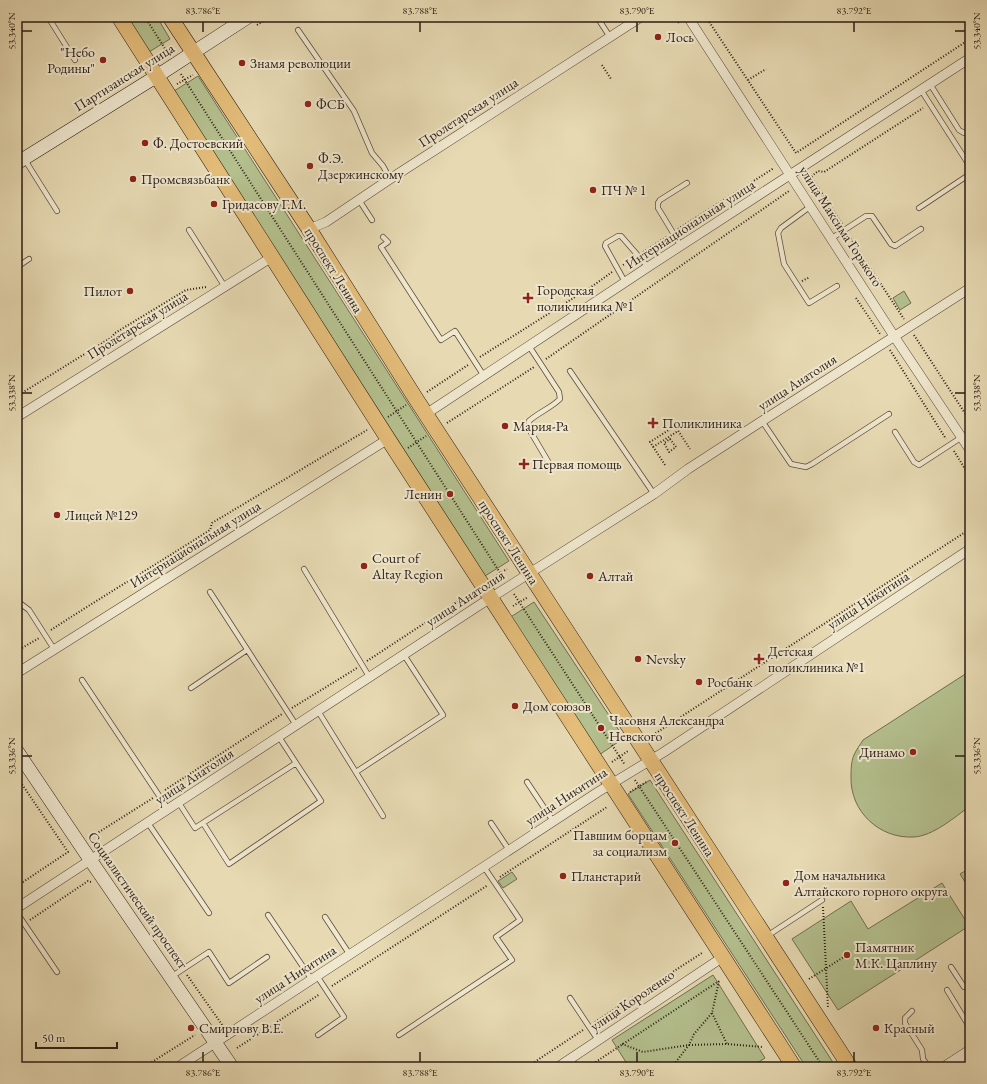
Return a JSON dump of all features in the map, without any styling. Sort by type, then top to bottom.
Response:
[{"type":"main road","points":[[119,17],[388,439],[794,1067]]},
{"type":"main road","name":"проспект Ленина","points":[[170,17],[309,229],[436,430],[850,1067]]},
{"type":"street","name":"Партизанская улица","points":[[20,161],[157,76],[248,17]]},
{"type":"street","name":"Пролетарская улица","points":[[309,229],[326,222],[390,179],[642,17]]},
{"type":"street","name":"улица Максима Горького","points":[[688,17],[894,336],[970,450]]},
{"type":"street","name":"Интернациональная улица","points":[[426,414],[625,282],[970,58]]},
{"type":"street","name":"Пролетарская улица","points":[[17,417],[272,257]]},
{"type":"street","name":"улица Анатолия","points":[[17,908],[529,573],[654,494],[688,469],[762,420],[970,288]]},
{"type":"street","name":"Интернациональная улица","points":[[17,673],[388,439]]},
{"type":"street","name":"улица Никитина","points":[[178,1067],[553,821],[651,760],[970,549]]},
{"type":"street","name":"Социалистический проспект","points":[[17,751],[90,861],[232,1067]]},
{"type":"street","name":"улица Короленко","points":[[558,1067],[723,957]]},
{"type":"street","points":[[947,1067],[970,1052]]},
{"type":"lane","points":[[48,17],[75,60]]},
{"type":"lane","points":[[597,17],[610,38]]},
{"type":"lane","points":[[298,30],[354,111],[372,153],[383,166],[390,179]]},
{"type":"lane","points":[[930,84],[959,130],[964,133],[970,132]]},
{"type":"lane","points":[[918,208],[967,176],[970,170],[969,165],[921,90]]},
{"type":"lane","points":[[20,161],[57,210]]},
{"type":"lane","points":[[681,246],[658,208],[658,203],[660,200],[687,183]]},
{"type":"lane","points":[[359,200],[372,220]]},
{"type":"lane","points":[[811,206],[781,228],[778,233],[784,264],[809,303],[837,286]]},
{"type":"lane","points":[[832,238],[866,216],[872,216],[890,244],[895,246],[921,229]]},
{"type":"lane","points":[[188,230],[225,286]]},
{"type":"lane","points":[[625,282],[605,246],[606,243],[618,236],[621,236],[648,267]]},
{"type":"lane","points":[[383,237],[388,242],[381,247],[441,340],[454,331],[484,376]]},
{"type":"lane","points":[[17,267],[29,260]]},
{"type":"lane","points":[[529,346],[559,392],[560,399],[555,404],[534,416],[529,421],[529,429],[549,463]]},
{"type":"lane","points":[[570,371],[654,494]]},
{"type":"lane","points":[[762,420],[791,464],[806,467],[889,414]]},
{"type":"lane","points":[[895,432],[914,462],[919,465],[962,437]]},
{"type":"lane","points":[[304,568],[370,678]]},
{"type":"lane","points":[[210,592],[296,725]]},
{"type":"lane","points":[[17,601],[29,610],[54,649]]},
{"type":"lane","points":[[191,688],[247,650]]},
{"type":"lane","points":[[356,772],[443,715],[404,655]]},
{"type":"lane","points":[[82,680],[168,809]]},
{"type":"lane","points":[[318,711],[383,816]]},
{"type":"lane","points":[[203,823],[229,864],[321,801],[278,737]]},
{"type":"lane","points":[[179,802],[195,828],[296,763]]},
{"type":"lane","points":[[527,782],[553,821]]},
{"type":"lane","points":[[148,823],[209,913]]},
{"type":"lane","points":[[491,823],[509,850]]},
{"type":"lane","points":[[399,1035],[512,960],[496,937],[520,920],[484,867]]},
{"type":"lane","points":[[766,937],[822,900]]},
{"type":"lane","points":[[17,913],[57,972]]},
{"type":"lane","points":[[268,915],[314,978],[326,990],[344,1017],[318,1035]]},
{"type":"lane","points":[[325,917],[350,955]]},
{"type":"lane","points":[[171,977],[208,952],[229,983],[268,957]]},
{"type":"lane","points":[[951,967],[964,987],[970,986]]},
{"type":"lane","points":[[946,990],[970,1028]]},
{"type":"lane","points":[[570,998],[598,1040]]},
{"type":"lane","points":[[912,1011],[905,1018],[905,1023],[922,1050],[923,1059],[929,1067]]},
{"type":"lane","points":[[570,1058],[576,1067]]},
{"type":"path","points":[[145,17],[519,602],[823,1067]]},
{"type":"path","points":[[706,17],[796,153],[970,38]]},
{"type":"path","points":[[602,65],[611,79]]},
{"type":"path","points":[[748,80],[766,69]]},
{"type":"path","points":[[177,84],[191,75],[194,75]]},
{"type":"path","points":[[930,104],[824,172],[818,171],[811,177],[970,421]]},
{"type":"path","points":[[17,651],[112,590],[130,581],[210,530],[212,523],[416,399],[587,290],[618,268],[775,167]]},
{"type":"path","points":[[398,454],[540,363],[790,191]]},
{"type":"path","points":[[17,396],[112,337],[115,333],[186,290],[205,287],[220,278]]},
{"type":"path","points":[[876,329],[970,477]]},
{"type":"path","points":[[665,465],[650,442],[662,434],[675,426],[690,449]]},
{"type":"path","points":[[653,447],[666,440],[678,430]]},
{"type":"path","points":[[670,439],[676,447],[669,452],[664,443],[666,440],[670,439]]},
{"type":"path","points":[[653,735],[970,529]]},
{"type":"path","points":[[494,577],[507,569]]},
{"type":"path","points":[[513,606],[528,597]]},
{"type":"path","points":[[612,762],[628,751]]},
{"type":"path","points":[[17,777],[68,852],[17,886]]},
{"type":"path","points":[[629,793],[650,780]]},
{"type":"path","points":[[237,1048],[607,806]]},
{"type":"path","points":[[110,865],[222,1026]]},
{"type":"path","points":[[24,924],[88,881]]},
{"type":"path","points":[[822,900],[827,968],[828,1008]]},
{"type":"path","points":[[527,1067],[702,953]]},
{"type":"path","points":[[809,979],[847,955]]},
{"type":"path","points":[[588,1067],[719,981],[712,1013],[694,1034],[689,1045],[672,1067]]},
{"type":"path","points":[[712,1013],[727,1044]]},
{"type":"path","points":[[144,1067],[195,1035]]},
{"type":"path","points":[[622,1044],[643,1052],[689,1045],[727,1044],[763,1047]]},
{"type":"path","points":[[209,1067],[214,1064]]},
{"type":"green space","points":[[127,17],[157,17],[170,39],[149,52]]},
{"type":"green space","points":[[198,76],[509,561],[485,576],[174,91]]},
{"type":"green space","points":[[904,291],[911,303],[900,310],[893,298]]},
{"type":"green space","points":[[534,602],[624,738],[599,755],[509,618]]},
{"type":"green space","name":"Динамо","points":[[970,671],[970,806],[936,830],[921,836],[901,836],[878,828],[861,811],[852,789],[851,766],[856,751],[863,740]]},
{"type":"green space","points":[[650,780],[836,1067],[806,1067],[628,794]]},
{"type":"green space","points":[[970,868],[970,890],[960,874]]},
{"type":"green space","points":[[512,872],[517,879],[503,888],[498,881]]},
{"type":"green space","points":[[942,883],[969,926],[838,1010],[792,939],[851,901],[868,929]]},
{"type":"green space","points":[[713,975],[765,1058],[751,1067],[629,1067],[612,1040]]},
{"type":"place","name":"Лось","points":[[658,37]]},
{"type":"place","name":"\"Небо Родины\"","points":[[103,60]]},
{"type":"place","name":"Знамя революции","points":[[242,63]]},
{"type":"place","name":"ФСБ","points":[[308,104]]},
{"type":"place","name":"Ф. Достоевский","points":[[145,143]]},
{"type":"place","name":"Ф.Э. Дзержинскому","points":[[310,166]]},
{"type":"place","name":"Промсвязьбанк","points":[[133,179]]},
{"type":"place","name":"ПЧ № 1","points":[[593,190]]},
{"type":"place","name":"Гридасову Г.М.","points":[[214,204]]},
{"type":"place","name":"Пилот","points":[[130,291]]},
{"type":"place","name":"Городская поликлиника №1","points":[[528,298]]},
{"type":"place","name":"Поликлиника","points":[[653,423]]},
{"type":"place","name":"Мария-Ра","points":[[505,426]]},
{"type":"place","name":"Первая помощь","points":[[524,464]]},
{"type":"place","name":"Ленин","points":[[450,494]]},
{"type":"place","name":"Лицей №129","points":[[57,515]]},
{"type":"place","name":"Court of Altay Region","points":[[364,566]]},
{"type":"place","name":"Алтай","points":[[590,576]]},
{"type":"place","name":"Nevsky","points":[[638,659]]},
{"type":"place","name":"Детская поликлиника №1","points":[[759,659]]},
{"type":"place","name":"Росбанк","points":[[699,682]]},
{"type":"place","name":"Дом союзов","points":[[515,706]]},
{"type":"place","name":"Часовня Александра Невского","points":[[601,728]]},
{"type":"place","name":"Динамо","points":[[913,752]]},
{"type":"place","name":"Павшим борцам за социализм","points":[[675,843]]},
{"type":"place","name":"Планетарий","points":[[563,876]]},
{"type":"place","name":"Дом начальника Алтайского горного округа","points":[[786,883]]},
{"type":"place","name":"Памятник М.К. Цаплину","points":[[847,955]]},
{"type":"place","name":"Смирнову В.Е.","points":[[191,1028]]},
{"type":"place","name":"Красный","points":[[876,1028]]}]
